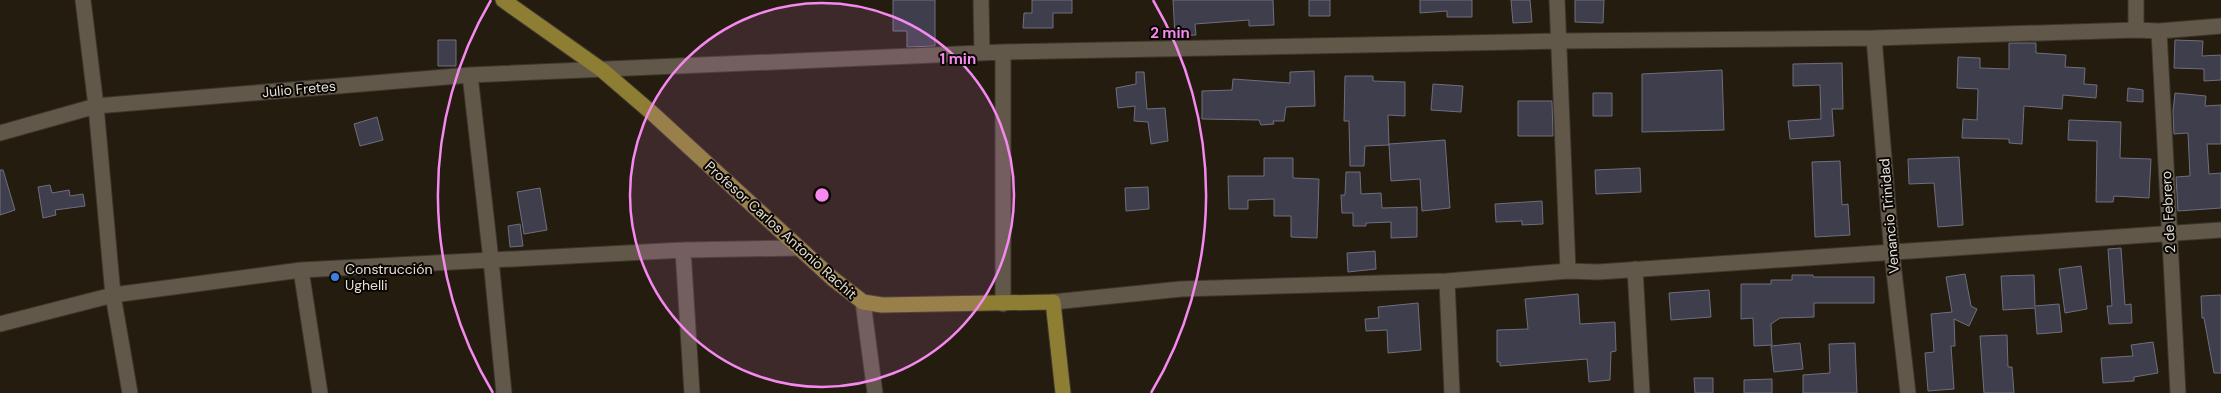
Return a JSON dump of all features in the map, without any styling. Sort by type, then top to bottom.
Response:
[{"type":"main road","name":"Profesor Carlos Antonio Rachit","points":[[503,0],[602,70],[652,113],[798,248],[863,302],[882,305],[1053,302]]},
{"type":"main road","points":[[1053,302],[1063,393]]},
{"type":"street","points":[[83,0],[96,106],[113,295],[130,393]]},
{"type":"street","points":[[981,0],[982,53]]},
{"type":"street","points":[[1557,0],[1568,272]]},
{"type":"street","points":[[2136,0],[2136,30]]},
{"type":"street","name":"Julio Fretes","points":[[0,133],[96,106],[470,75],[1002,52],[1559,41],[1874,38],[2136,30],[2159,31],[2221,26]]},
{"type":"street","name":"2 de Febrero","points":[[2159,31],[2178,393]]},
{"type":"street","name":"Venancio Trinidad","points":[[1874,38],[1892,254],[1908,393]]},
{"type":"street","points":[[1002,52],[1004,304]]},
{"type":"street","points":[[470,75],[504,393]]},
{"type":"street","points":[[1053,302],[1181,290],[1447,281],[1568,272],[1892,254],[2169,232],[2221,230]]},
{"type":"street","points":[[0,324],[113,295],[300,270],[682,250],[798,248]]},
{"type":"street","points":[[682,250],[692,393]]},
{"type":"street","points":[[1635,269],[1642,393]]},
{"type":"street","points":[[300,270],[320,393]]},
{"type":"street","points":[[1447,281],[1452,393]]},
{"type":"street","points":[[863,302],[875,393]]},
{"type":"building","points":[[893,0],[935,0],[935,46],[907,47],[907,31],[893,31]]},
{"type":"building","points":[[1032,0],[1072,0],[1072,13],[1053,13],[1053,28],[1023,28],[1024,13],[1032,13]]},
{"type":"building","points":[[1173,0],[1273,0],[1274,25],[1249,26],[1249,20],[1195,24],[1196,35],[1175,36]]},
{"type":"building","points":[[1309,0],[1330,0],[1330,16],[1309,16]]},
{"type":"building","points":[[1420,0],[1472,0],[1472,17],[1447,17],[1447,11],[1420,13]]},
{"type":"building","points":[[1511,0],[1530,0],[1532,22],[1513,23]]},
{"type":"building","points":[[1575,0],[1604,0],[1603,23],[1575,22]]},
{"type":"building","points":[[438,40],[456,40],[456,66],[438,66]]},
{"type":"building","points":[[2175,40],[2203,41],[2202,56],[2221,55],[2221,80],[2204,81],[2204,69],[2174,68]]},
{"type":"building","points":[[2009,43],[2036,43],[2036,53],[2066,55],[2065,67],[2085,68],[2084,84],[2097,85],[2096,98],[2063,95],[2062,109],[2024,106],[2022,144],[2009,143],[2009,139],[1962,138],[1963,119],[1977,120],[1978,89],[1957,88],[1958,57],[1980,58],[1980,68],[2009,69]]},
{"type":"building","points":[[1842,63],[1843,109],[1832,109],[1834,136],[1790,139],[1788,121],[1821,119],[1820,85],[1793,86],[1793,64]]},
{"type":"building","points":[[1722,70],[1724,130],[1642,132],[1642,74]]},
{"type":"building","points":[[1314,71],[1315,106],[1286,107],[1284,121],[1273,121],[1274,124],[1261,125],[1259,120],[1202,119],[1202,91],[1232,90],[1233,79],[1290,83],[1290,72]]},
{"type":"building","points":[[1136,72],[1144,72],[1147,109],[1165,108],[1168,141],[1151,144],[1148,122],[1134,121],[1135,106],[1118,108],[1116,88],[1136,84]]},
{"type":"building","points":[[1345,76],[1373,76],[1373,81],[1405,82],[1405,116],[1388,115],[1389,145],[1365,146],[1364,166],[1350,166],[1349,121],[1344,121]]},
{"type":"building","points":[[1433,84],[1463,86],[1461,112],[1431,110]]},
{"type":"building","points":[[2128,88],[2143,90],[2143,102],[2127,101]]},
{"type":"building","points":[[1593,93],[1612,93],[1612,116],[1593,116]]},
{"type":"building","points":[[2175,93],[2206,96],[2205,106],[2221,105],[2221,144],[2207,144],[2209,174],[2221,173],[2221,208],[2178,211],[2176,177],[2190,176],[2188,133],[2174,134],[2173,111]]},
{"type":"building","points":[[1518,101],[1552,101],[1553,136],[1518,136]]},
{"type":"building","points":[[377,117],[383,140],[360,146],[354,124]]},
{"type":"building","points":[[2069,120],[2121,122],[2120,158],[2151,159],[2149,198],[2114,196],[2113,202],[2096,202],[2097,141],[2068,140]]},
{"type":"building","points":[[1445,140],[1450,208],[1422,211],[1420,179],[1391,181],[1389,144]]},
{"type":"building","points":[[1959,157],[1963,225],[1938,227],[1934,183],[1909,184],[1908,159]]},
{"type":"building","points":[[1264,158],[1293,158],[1293,178],[1319,179],[1317,238],[1291,237],[1291,216],[1274,216],[1274,199],[1248,200],[1248,209],[1229,209],[1228,176],[1264,176]]},
{"type":"building","points":[[1840,161],[1842,205],[1848,204],[1850,235],[1815,237],[1812,162]]},
{"type":"building","points":[[1640,168],[1641,192],[1596,194],[1595,170]]},
{"type":"building","points":[[0,170],[3,170],[15,210],[0,215]]},
{"type":"building","points":[[1346,172],[1360,172],[1361,194],[1381,193],[1382,208],[1417,207],[1417,237],[1391,238],[1391,222],[1366,223],[1366,226],[1353,226],[1353,213],[1342,213],[1341,195],[1345,195]]},
{"type":"building","points":[[50,185],[52,193],[69,190],[70,196],[83,194],[85,206],[55,210],[56,215],[43,218],[38,187]]},
{"type":"building","points":[[1148,187],[1149,209],[1126,211],[1125,188]]},
{"type":"building","points":[[540,188],[547,230],[524,234],[517,192]]},
{"type":"building","points":[[1542,201],[1543,224],[1522,225],[1522,221],[1496,222],[1495,204]]},
{"type":"building","points":[[520,224],[523,246],[510,247],[508,226]]},
{"type":"building","points":[[2121,248],[2125,305],[2131,304],[2132,323],[2109,324],[2107,306],[2112,306],[2108,249]]},
{"type":"building","points":[[1375,251],[1376,269],[1348,272],[1347,253]]},
{"type":"building","points":[[2081,266],[2087,309],[2065,313],[2059,269]]},
{"type":"building","points":[[1965,274],[1971,306],[1977,309],[1969,326],[1954,319],[1955,346],[1951,346],[1954,389],[1928,391],[1925,353],[1934,352],[1931,314],[1952,312],[1946,277]]},
{"type":"building","points":[[1792,275],[1874,277],[1874,303],[1814,303],[1814,317],[1780,318],[1771,324],[1772,345],[1754,346],[1753,318],[1741,319],[1741,284],[1771,284],[1771,280],[1792,280]]},
{"type":"building","points":[[2034,275],[2035,306],[2059,304],[2062,332],[2037,334],[2035,308],[2003,310],[2001,276]]},
{"type":"building","points":[[1709,290],[1711,317],[1671,320],[1669,293]]},
{"type":"building","points":[[1578,294],[1580,324],[1615,322],[1616,351],[1611,352],[1610,380],[1589,382],[1587,359],[1500,366],[1500,362],[1497,362],[1497,330],[1528,329],[1525,299]]},
{"type":"building","points":[[2221,295],[2221,373],[2214,373],[2204,318],[2202,318],[2201,296]]},
{"type":"building","points":[[1418,303],[1421,350],[1388,353],[1387,330],[1366,331],[1365,319],[1379,318],[1378,307]]},
{"type":"building","points":[[2007,335],[2008,367],[2012,367],[2014,393],[1984,393],[1980,336]]},
{"type":"building","points":[[2153,342],[2158,373],[2134,377],[2134,381],[2103,383],[2101,358],[2133,356],[2131,345]]},
{"type":"building","points":[[1800,343],[1803,369],[1774,372],[1771,346]]},
{"type":"building","points":[[1855,343],[1857,393],[1803,393],[1803,375],[1830,373],[1829,344]]},
{"type":"building","points":[[1694,378],[1713,378],[1713,393],[1695,393]]},
{"type":"building","points":[[1772,379],[1772,393],[1744,393],[1744,380]]},
{"type":"place","name":"Construcción Ughelli","points":[[335,277]]}]
